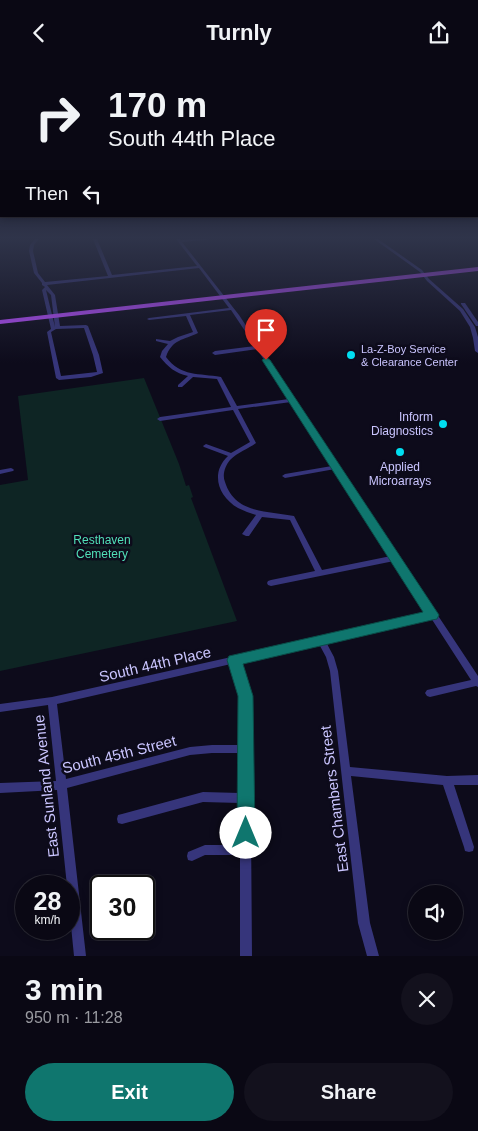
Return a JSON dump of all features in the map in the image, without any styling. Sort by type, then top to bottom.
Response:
[{"type":"main road","points":[[0,322],[374,281]]},
{"type":"street","points":[[41,281],[54,316],[54,327],[49,332],[59,378],[100,373],[86,326],[54,327]]},
{"type":"street","points":[[44,286],[77,281]]},
{"type":"street","points":[[209,281],[258,347],[394,558],[478,683],[430,693]]},
{"type":"street","points":[[429,281],[455,302],[469,318],[474,327],[478,351]]},
{"type":"street","points":[[436,281],[468,309],[478,325]]},
{"type":"street","points":[[149,319],[232,309]]},
{"type":"street","points":[[187,314],[196,333],[185,335],[171,343],[165,348],[163,357],[168,365],[178,372],[191,376],[219,378],[253,443],[231,455],[224,464],[220,476],[223,489],[233,501],[260,515],[292,518],[320,573]]},
{"type":"street","points":[[158,340],[171,343]]},
{"type":"street","points":[[215,353],[258,347]]},
{"type":"street","points":[[180,386],[191,376]]},
{"type":"street","points":[[160,419],[292,400]]},
{"type":"street","points":[[206,446],[231,455]]},
{"type":"street","points":[[285,476],[335,467]]},
{"type":"street","points":[[0,472],[11,470]]},
{"type":"street","points":[[246,534],[260,515]]},
{"type":"street","points":[[271,583],[394,558]]},
{"type":"street","name":"South 44th Place","points":[[0,708],[52,701],[432,615]]},
{"type":"street","name":"East Chambers Street","points":[[321,640],[330,657],[334,671],[364,923],[374,956]]},
{"type":"street","points":[[234,660],[245,696],[246,956]]},
{"type":"street","name":"East Sunland Avenue","points":[[52,701],[80,956]]},
{"type":"street","name":"South 45th Street","points":[[0,787],[61,785],[190,751],[246,749]]},
{"type":"street","points":[[347,771],[447,781],[478,780]]},
{"type":"street","points":[[447,781],[469,847]]},
{"type":"street","points":[[122,819],[203,797],[246,798]]},
{"type":"street","points":[[192,856],[205,850],[246,850]]},
{"type":"green space","name":"Resthaven Cemetery","points":[[144,378],[186,486],[189,485],[193,497],[191,498],[237,621],[0,671],[0,485],[28,480],[18,396]]},
{"type":"place","name":"La-Z-Boy Service & Clearance Center","points":[[351,355]]},
{"type":"place","name":"Inform Diagnostics","points":[[443,424]]},
{"type":"place","name":"Applied Microarrays","points":[[400,452]]},
{"type":"route","points":[[246,833],[245,696],[243,684],[234,660],[432,615],[266,360]]}]
